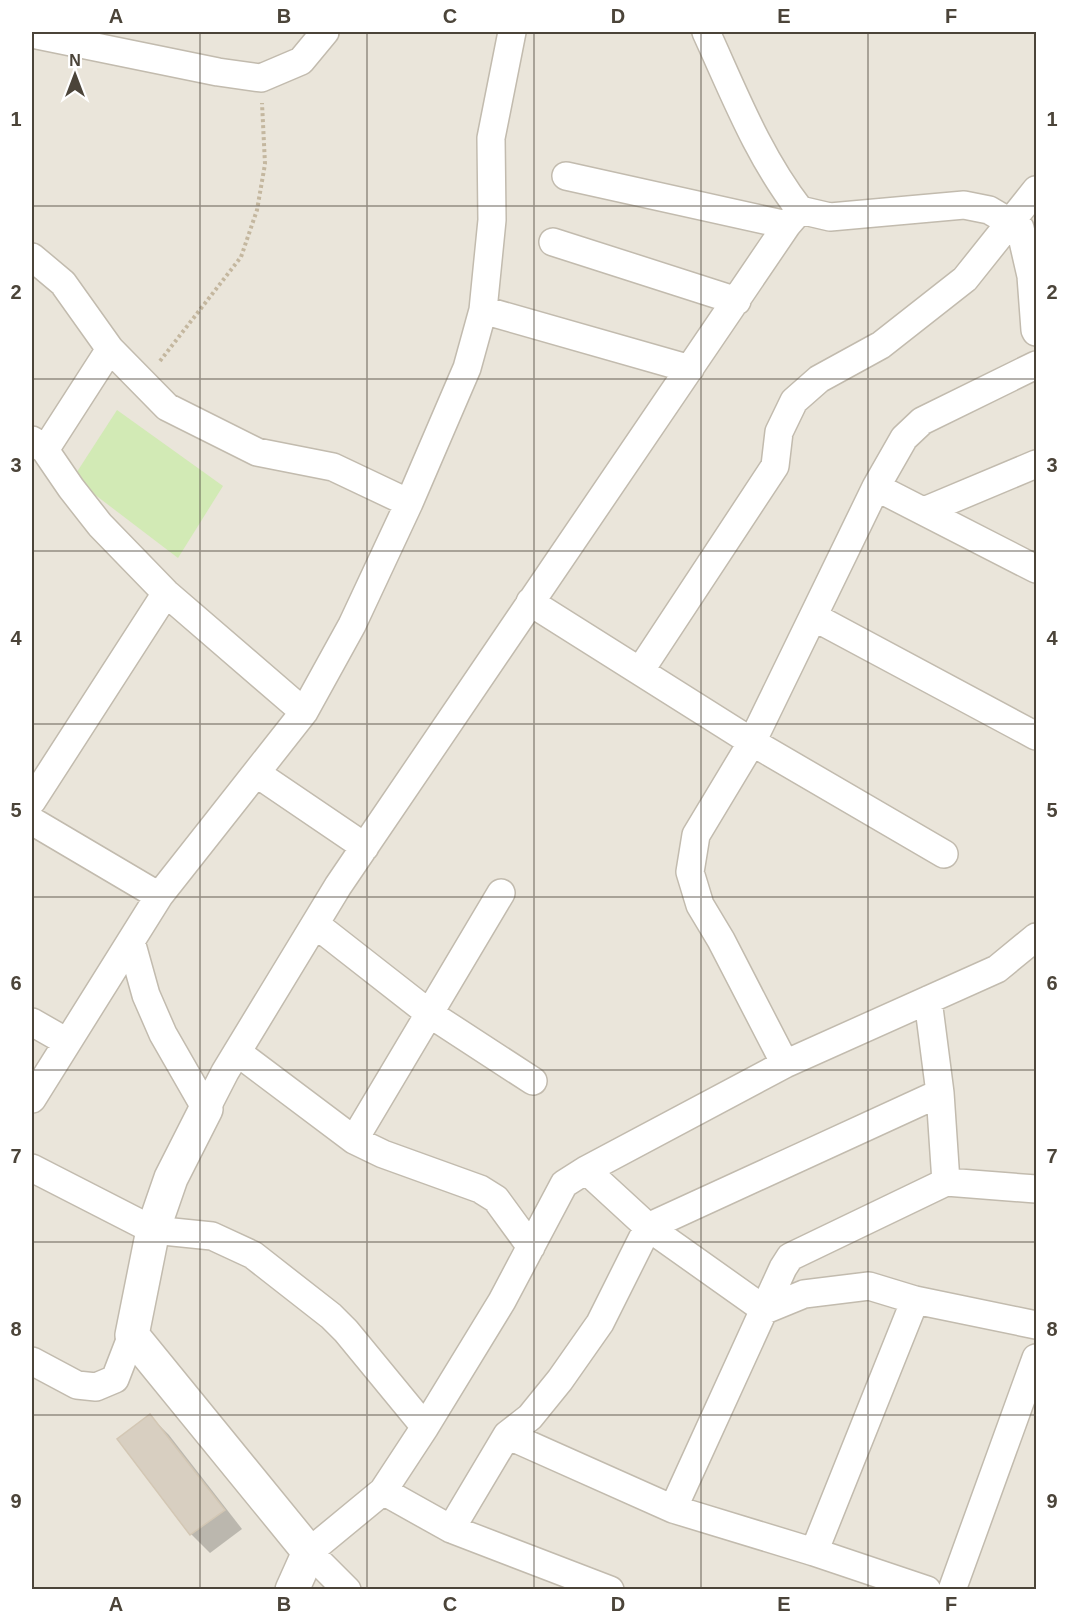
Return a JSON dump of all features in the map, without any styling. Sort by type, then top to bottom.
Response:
[{"type":"street","points":[[32,34],[218,72],[261,78],[301,62],[325,32]]},
{"type":"street","points":[[32,1100],[159,896],[304,712],[352,625],[409,502],[467,368],[483,310],[492,220],[491,138],[512,32]]},
{"type":"street","points":[[707,32],[747,124],[785,191],[794,218]]},
{"type":"street","points":[[566,176],[794,218],[964,205],[989,210],[1020,228],[1031,276],[1036,332]]},
{"type":"street","points":[[640,671],[775,466],[779,432],[794,402],[819,379],[881,345],[965,279],[1036,190]]},
{"type":"street","points":[[32,1361],[77,1385],[96,1387],[115,1379],[132,1335],[153,1230],[171,1178],[237,1052],[365,847],[794,218]]},
{"type":"street","points":[[553,242],[737,301]]},
{"type":"street","points":[[32,257],[63,283],[110,349],[167,407],[257,453],[333,467],[409,502]]},
{"type":"street","points":[[483,310],[690,369]]},
{"type":"street","points":[[110,349],[38,445],[100,525],[166,593],[304,712]]},
{"type":"street","points":[[786,1064],[721,940],[700,905],[690,872],[696,835],[752,742],[876,487],[904,438],[922,421],[1036,365]]},
{"type":"street","points":[[924,511],[1036,464]]},
{"type":"street","points":[[876,487],[1036,569]]},
{"type":"street","points":[[32,801],[166,593]]},
{"type":"street","points":[[530,602],[752,742],[944,854]]},
{"type":"street","points":[[814,617],[1036,736]]},
{"type":"street","points":[[256,773],[365,847]]},
{"type":"street","points":[[32,821],[159,896]]},
{"type":"street","points":[[354,1140],[501,893]]},
{"type":"street","points":[[315,924],[430,1014],[533,1081]]},
{"type":"street","points":[[292,1590],[309,1552],[383,1491],[425,1427],[502,1300],[564,1184],[586,1170],[786,1064],[997,969],[1036,937]]},
{"type":"street","points":[[131,941],[146,995],[163,1034],[206,1109]]},
{"type":"street","points":[[928,1000],[940,1093],[946,1182]]},
{"type":"street","points":[[32,1022],[67,1042]]},
{"type":"street","points":[[237,1052],[354,1140],[383,1154],[480,1189],[496,1199],[531,1247]]},
{"type":"street","points":[[451,1529],[507,1435],[530,1417],[561,1380],[600,1323],[648,1227],[940,1093]]},
{"type":"street","points":[[32,1168],[153,1230],[212,1236],[253,1255],[332,1316],[425,1427]]},
{"type":"street","points":[[586,1170],[648,1227],[765,1310]]},
{"type":"street","points":[[674,1509],[790,1257],[946,1182],[1036,1189]]},
{"type":"street","points":[[765,1310],[804,1294],[869,1286],[915,1300],[1036,1325]]},
{"type":"street","points":[[814,1552],[915,1300]]},
{"type":"street","points":[[132,1335],[309,1552],[347,1590]]},
{"type":"street","points":[[952,1590],[1036,1358]]},
{"type":"street","points":[[507,1435],[674,1509],[927,1590]]},
{"type":"street","points":[[383,1491],[451,1529],[610,1590]]},
{"type":"path","points":[[144,383],[241,257],[257,210],[265,164],[261,78]]},
{"type":"shaded area","points":[[32,32],[1036,32],[1036,1589],[32,1589]]},
{"type":"green space","points":[[117,410],[223,486],[178,558],[73,478]]},
{"type":"building","points":[[150,1414],[225,1510],[190,1535],[117,1439]]}]
